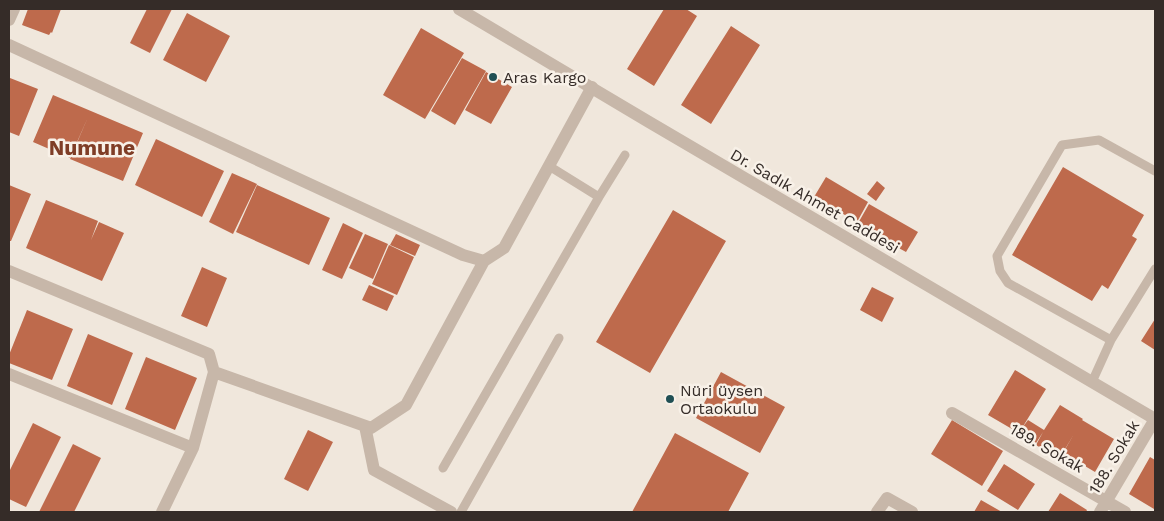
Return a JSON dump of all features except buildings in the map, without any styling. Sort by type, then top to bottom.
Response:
[{"type":"street","points":[[9,20],[14,9]]},
{"type":"street","name":"Dr. Sadık Ahmet Caddesi","points":[[460,9],[1155,419]]},
{"type":"street","points":[[9,45],[463,255],[484,261]]},
{"type":"street","points":[[214,372],[371,428],[406,404],[484,261],[504,248],[592,87]]},
{"type":"street","points":[[9,271],[209,354],[214,372],[193,448],[162,512]]},
{"type":"street","points":[[9,374],[193,448]]},
{"type":"street","name":"189. Sokak","points":[[952,413],[1103,507],[1125,512]]},
{"type":"street","name":"188. Sokak","points":[[1103,507],[1155,419]]},
{"type":"street","points":[[365,426],[374,470],[451,512]]},
{"type":"street","points":[[877,512],[887,498],[912,512]]},
{"type":"lane","points":[[1111,340],[1008,283],[1000,271],[997,256],[1062,145],[1099,140],[1155,171]]},
{"type":"lane","points":[[443,468],[625,155]]},
{"type":"lane","points":[[549,166],[599,197]]},
{"type":"lane","points":[[1092,382],[1111,340],[1155,269]]},
{"type":"lane","points":[[461,512],[559,338]]},
{"type":"place","name":"Aras Kargo","points":[[493,77]]},
{"type":"place","name":"Nüri üysen Ortaokulu","points":[[670,399]]},
{"type":"district","name":"Numune","points":[[92,147]]}]
